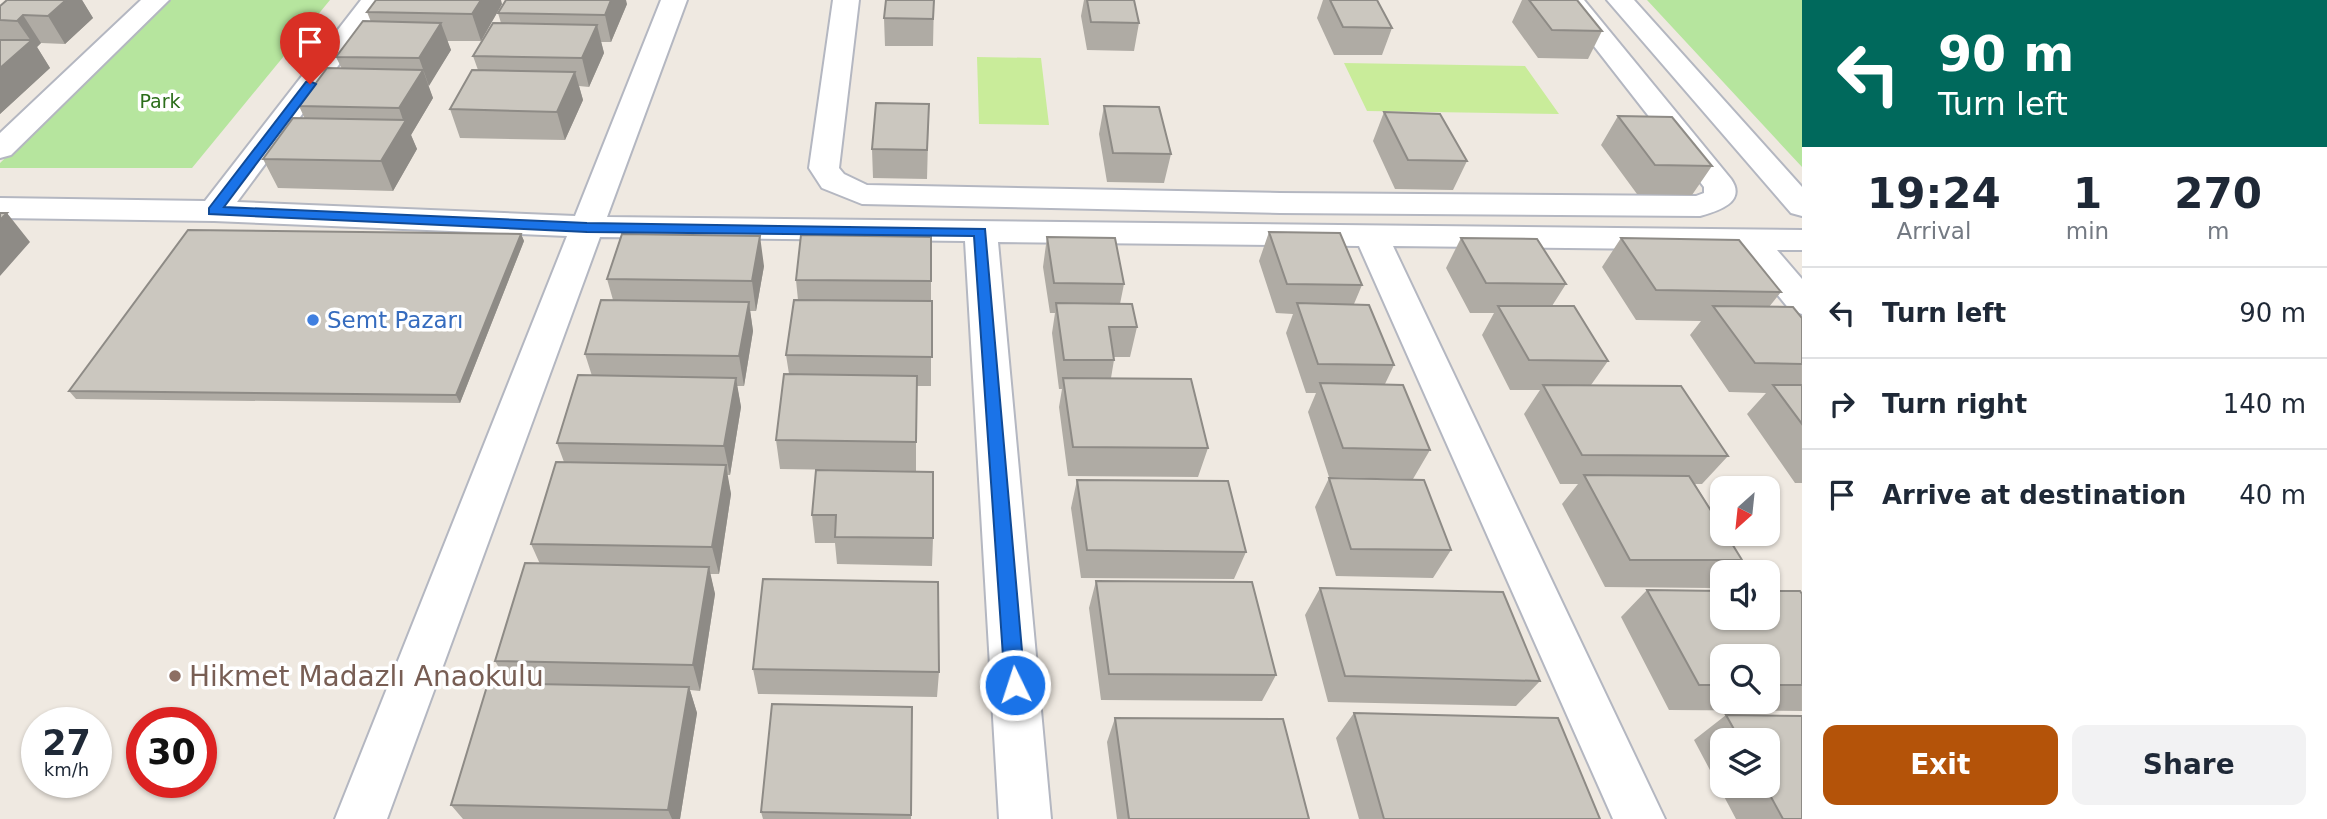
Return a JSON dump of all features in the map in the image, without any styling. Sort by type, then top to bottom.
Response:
[{"type":"street","points":[[0,149],[156,0]]},
{"type":"street","points":[[214,211],[374,0]]},
{"type":"street","points":[[361,819],[674,0]]},
{"type":"street","points":[[846,0],[824,168],[833,181],[862,194],[1253,202],[1700,206],[1719,198],[1720,186],[1571,0]]},
{"type":"street","points":[[1620,0],[1802,206]]},
{"type":"street","points":[[0,208],[214,211],[587,227],[1802,240]]},
{"type":"street","points":[[981,232],[1025,819]]},
{"type":"street","points":[[1371,235],[1639,819]]},
{"type":"street","points":[[1750,239],[1802,302]]},
{"type":"green space","name":"Park","points":[[171,0],[330,0],[192,168],[0,168],[0,163]]},
{"type":"green space","points":[[1647,0],[1802,0],[1802,167]]},
{"type":"green space","points":[[977,57],[1041,58],[1049,125],[979,124]]},
{"type":"green space","points":[[1344,63],[1525,66],[1559,114],[1367,111]]},
{"type":"building","points":[[7,0],[66,0],[48,16],[23,15],[17,21],[0,20],[0,6]]},
{"type":"building","points":[[376,0],[481,0],[472,14],[367,12]]},
{"type":"building","points":[[506,0],[611,0],[605,15],[498,13]]},
{"type":"building","points":[[886,0],[934,0],[933,19],[884,18]]},
{"type":"building","points":[[1087,0],[1134,0],[1139,23],[1091,22]]},
{"type":"building","points":[[1330,0],[1377,0],[1392,28],[1343,27]]},
{"type":"building","points":[[1529,0],[1577,0],[1602,31],[1552,30]]},
{"type":"building","points":[[363,21],[441,23],[419,58],[336,57]]},
{"type":"building","points":[[493,23],[597,25],[582,58],[473,56]]},
{"type":"building","points":[[0,40],[32,40],[0,68]]},
{"type":"building","points":[[327,68],[423,70],[399,108],[299,106]]},
{"type":"building","points":[[472,70],[575,72],[557,112],[450,109]]},
{"type":"building","points":[[876,103],[929,104],[927,150],[872,149]]},
{"type":"building","points":[[1104,106],[1159,107],[1171,154],[1113,153]]},
{"type":"building","points":[[1384,112],[1440,114],[1467,161],[1408,160]]},
{"type":"building","points":[[1618,116],[1672,117],[1712,166],[1655,165]]},
{"type":"building","points":[[293,118],[406,120],[381,161],[263,159]]},
{"type":"building","name":"Semt Pazarı","points":[[188,230],[521,234],[456,395],[69,391]]},
{"type":"building","points":[[1269,232],[1340,233],[1362,285],[1287,284]]},
{"type":"building","points":[[622,234],[760,236],[752,281],[607,279]]},
{"type":"building","points":[[801,235],[931,237],[931,281],[796,280]]},
{"type":"building","points":[[1047,237],[1115,238],[1124,284],[1054,283]]},
{"type":"building","points":[[1461,238],[1537,239],[1566,284],[1486,283]]},
{"type":"building","points":[[1621,238],[1739,240],[1781,292],[1656,290]]},
{"type":"building","points":[[601,300],[749,302],[739,356],[585,354]]},
{"type":"building","points":[[794,300],[932,301],[932,357],[786,355]]},
{"type":"building","points":[[1056,303],[1132,304],[1137,327],[1109,327],[1114,360],[1064,360]]},
{"type":"building","points":[[1297,303],[1369,305],[1394,365],[1318,364]]},
{"type":"building","points":[[1498,306],[1574,306],[1608,361],[1529,360]]},
{"type":"building","points":[[1713,306],[1793,307],[1802,318],[1802,364],[1755,363]]},
{"type":"building","points":[[784,374],[917,376],[916,442],[776,440]]},
{"type":"building","points":[[578,375],[736,378],[724,446],[557,443]]},
{"type":"building","points":[[1063,378],[1191,379],[1208,448],[1073,447]]},
{"type":"building","points":[[1320,383],[1403,385],[1430,450],[1343,448]]},
{"type":"building","points":[[1543,385],[1681,386],[1728,456],[1582,455]]},
{"type":"building","points":[[1773,385],[1802,385],[1802,424]]},
{"type":"building","points":[[556,462],[726,465],[712,547],[531,544]]},
{"type":"building","points":[[816,470],[933,472],[933,538],[835,537],[836,515],[812,515]]},
{"type":"building","points":[[1584,475],[1689,476],[1710,509],[1710,546],[1733,546],[1742,560],[1710,560],[1630,560]]},
{"type":"building","points":[[1329,478],[1424,480],[1451,550],[1351,549]]},
{"type":"building","points":[[1077,480],[1228,481],[1246,552],[1087,550]]},
{"type":"building","points":[[525,563],[709,567],[693,665],[495,661]]},
{"type":"building","points":[[763,579],[938,582],[939,672],[753,669]]},
{"type":"building","points":[[1096,581],[1252,582],[1276,675],[1109,674]]},
{"type":"building","points":[[1320,588],[1503,592],[1540,681],[1345,676]]},
{"type":"building","points":[[1647,590],[1710,591],[1710,630],[1780,630],[1780,591],[1800,591],[1802,685],[1780,685],[1780,644],[1710,644],[1710,685],[1699,685]]},
{"type":"building","points":[[488,683],[689,687],[668,810],[451,805]]},
{"type":"building","points":[[772,704],[912,707],[911,815],[761,812]]},
{"type":"building","points":[[1354,713],[1558,718],[1600,819],[1384,819]]},
{"type":"building","points":[[1726,715],[1802,716],[1802,819],[1783,819],[1772,798],[1780,798],[1780,728],[1733,728]]},
{"type":"building","points":[[1115,718],[1283,719],[1309,819],[1129,819]]},
{"type":"place","name":"Semt Pazarı","points":[[313,320]]},
{"type":"place","name":"Hikmet Madazlı Anaokulu","points":[[175,676]]},
{"type":"route","points":[[310,84],[214,211],[587,227],[981,232],[1015,685]]}]
